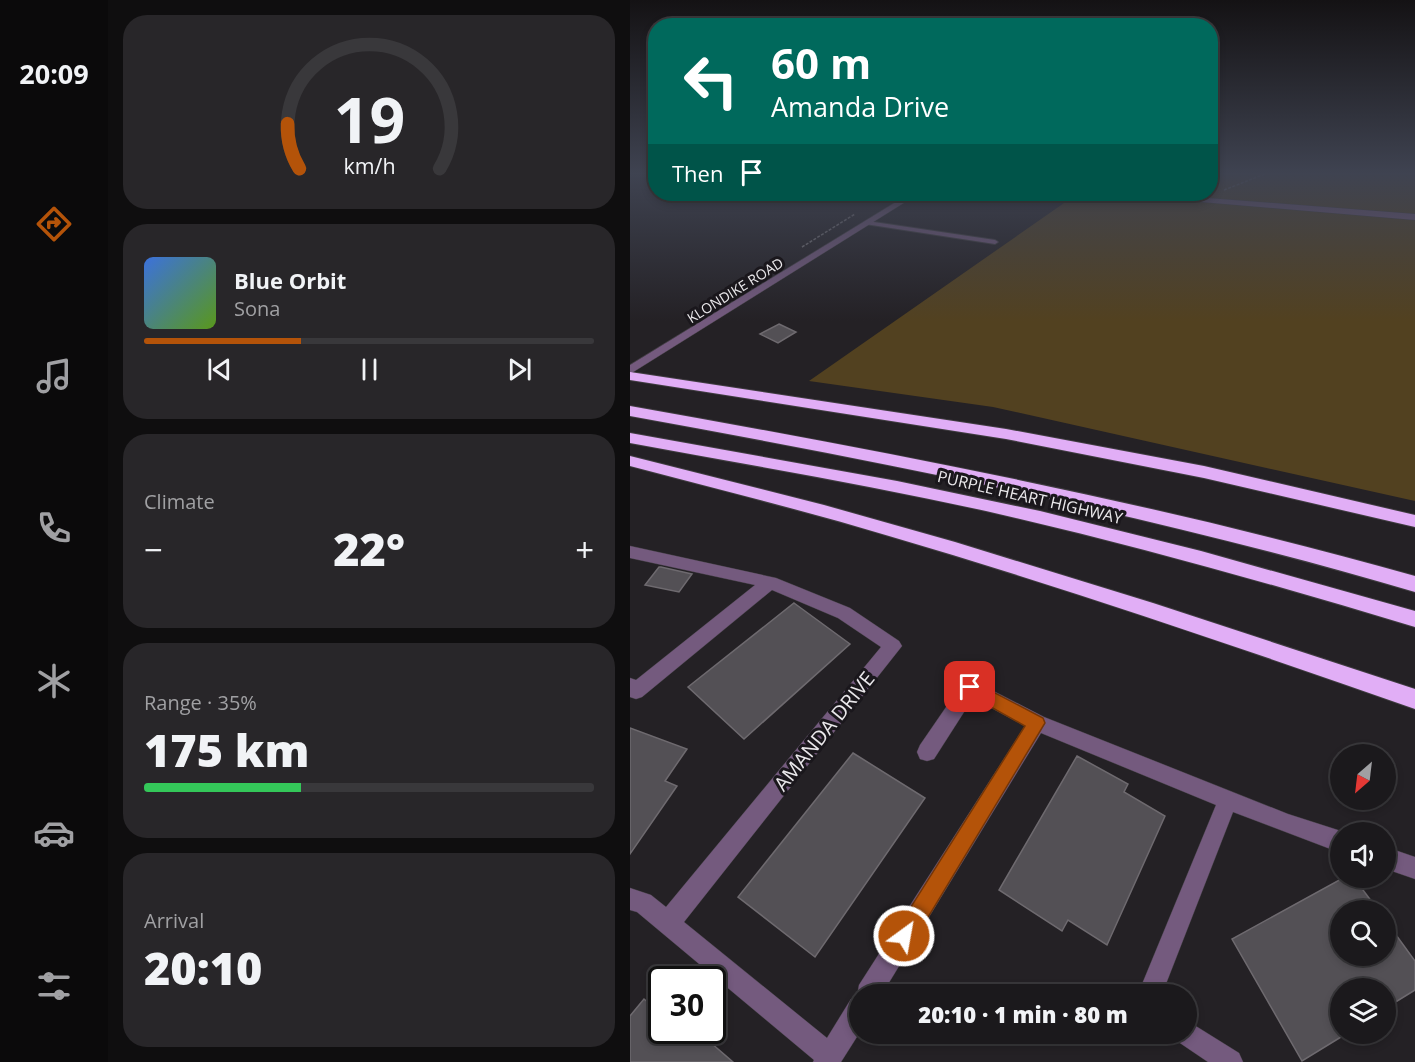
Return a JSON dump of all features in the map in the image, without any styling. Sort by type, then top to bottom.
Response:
[{"type":"highway","points":[[630,376],[1006,434],[1204,472],[1415,521]]},
{"type":"highway","name":"PURPLE HEART HIGHWAY","points":[[630,411],[935,465],[1053,490],[1184,520],[1415,584]]},
{"type":"highway","name":"PURPLE HEART HIGHWAY","points":[[630,438],[891,486],[1079,526],[1207,559],[1415,619]]},
{"type":"highway","points":[[630,461],[886,528],[1003,562],[1121,599],[1415,699]]},
{"type":"street","name":"KLONDIKE ROAD","points":[[630,370],[867,223]]},
{"type":"street","name":"AMANDA DRIVE","points":[[630,552],[770,582],[844,613],[893,646],[668,923]]},
{"type":"street","points":[[630,686],[636,691],[770,582]]},
{"type":"street","points":[[927,752],[970,687],[1037,723],[1228,800],[1330,838]]},
{"type":"street","points":[[874,984],[1037,723]]},
{"type":"street","points":[[1154,984],[1228,800]]},
{"type":"street","points":[[1396,861],[1415,868]]},
{"type":"street","points":[[630,899],[643,903],[668,923],[828,1059],[849,1026]]},
{"type":"street","points":[[1197,1040],[1230,1062]]},
{"type":"lane","points":[[867,223],[995,242]]},
{"type":"shaded area","points":[[1038,222],[1415,222],[1415,501],[993,407],[809,381]]},
{"type":"building","points":[[779,324],[796,332],[778,343],[760,334]]},
{"type":"building","points":[[659,567],[692,574],[679,592],[645,585]]},
{"type":"building","points":[[794,603],[850,644],[744,739],[688,687]]},
{"type":"building","points":[[630,728],[687,749],[665,781],[677,786],[630,854]]},
{"type":"building","points":[[853,753],[925,798],[815,957],[738,897]]},
{"type":"building","points":[[1077,756],[1128,784],[1124,792],[1165,816],[1107,945],[1068,920],[1062,931],[999,890]]},
{"type":"building","points":[[1330,885],[1330,888],[1362,888],[1370,900],[1330,900],[1330,966],[1396,966],[1396,935],[1415,961],[1415,990],[1396,1002],[1396,978],[1330,978],[1330,1044],[1302,1061],[1232,939]]},
{"type":"building","points":[[644,999],[648,1002],[648,1044],[712,1044],[733,1062],[630,1062],[630,1016]]},
{"type":"route","points":[[904,936],[1037,723],[970,687]]}]
